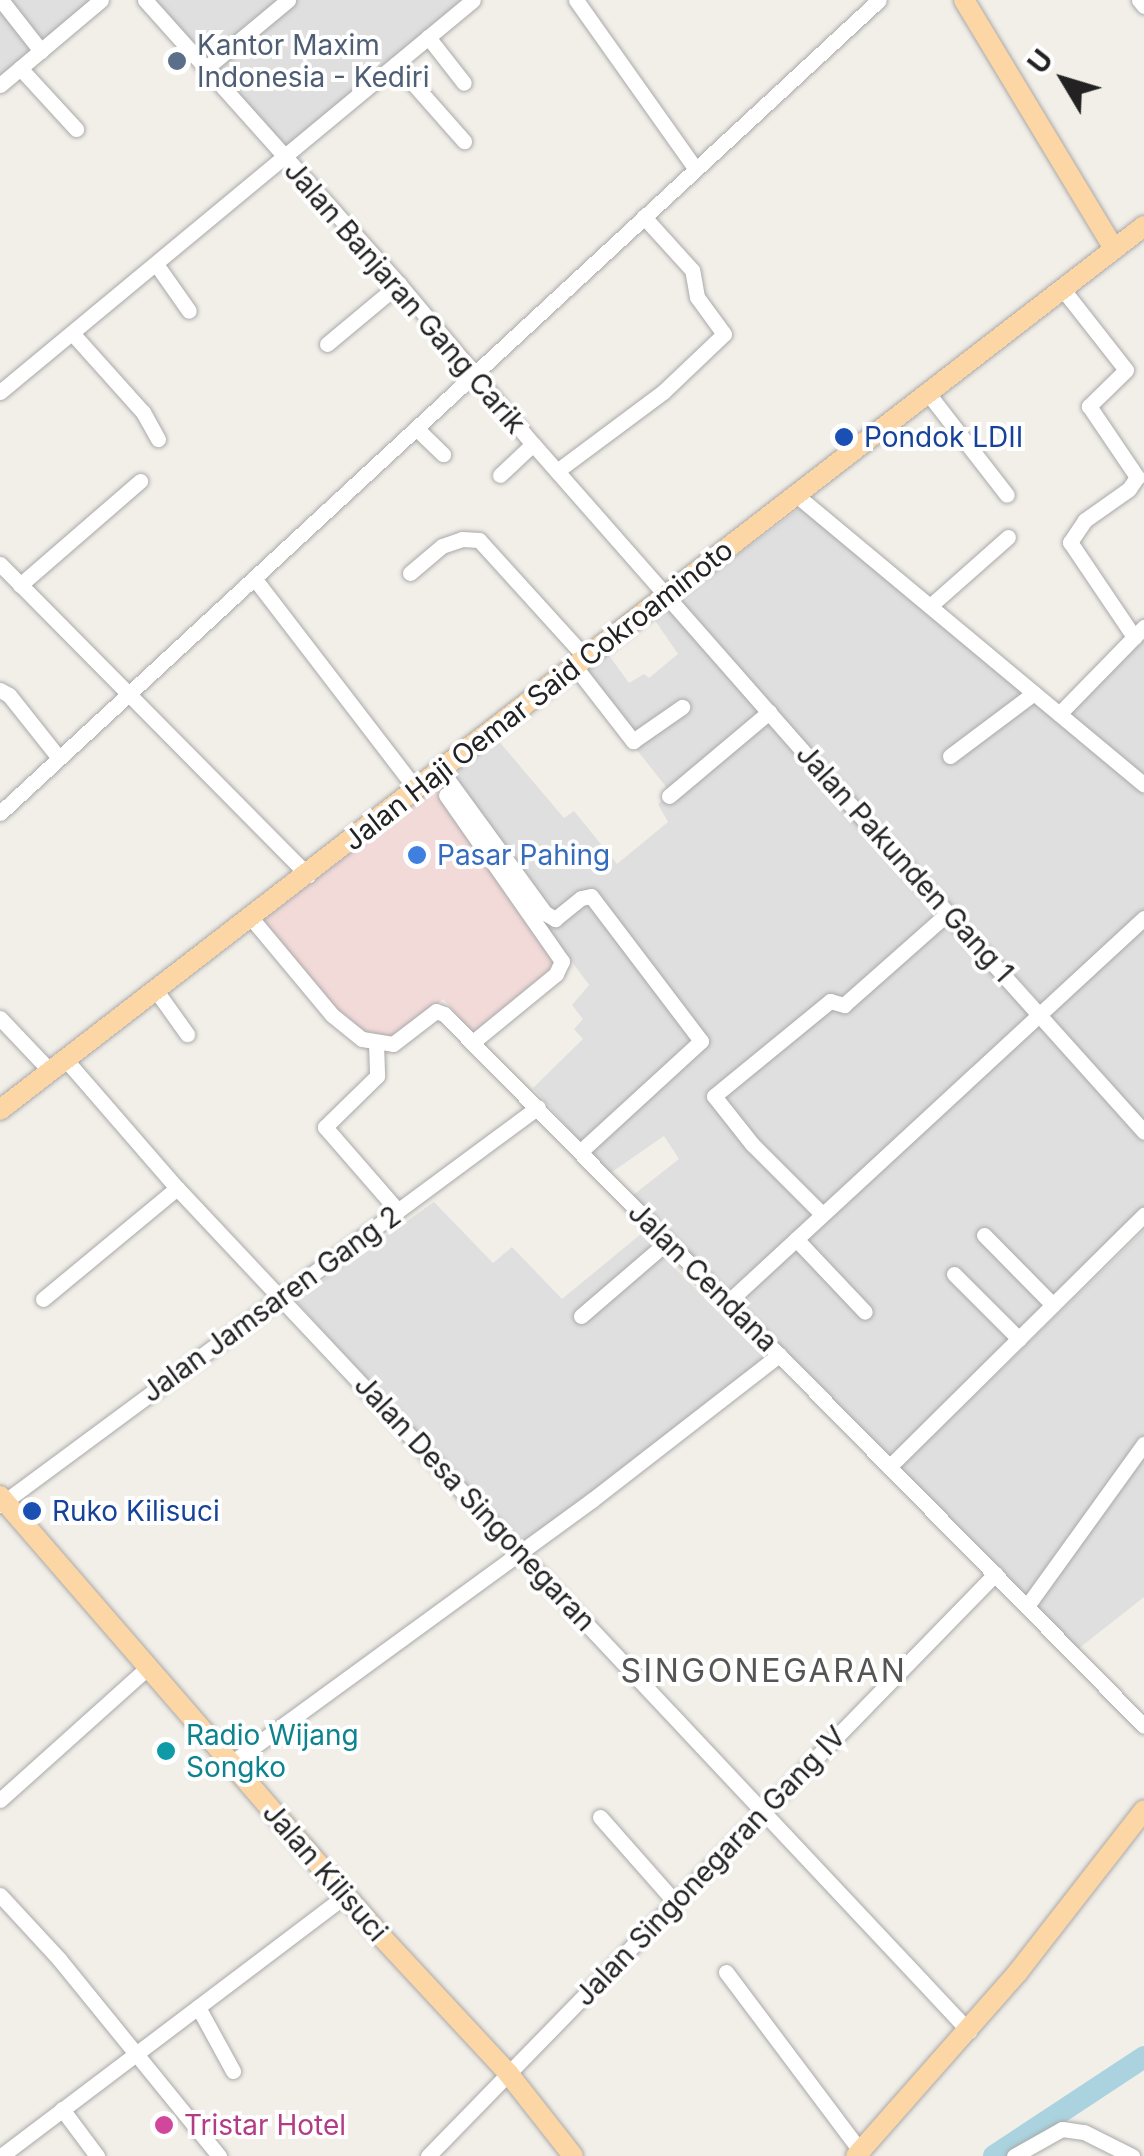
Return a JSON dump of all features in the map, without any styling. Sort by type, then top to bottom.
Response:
[{"type":"main road","points":[[964,0],[1114,247]]},
{"type":"main road","name":"Jalan Haji Oemar Said Cokroaminoto","points":[[0,1110],[252,920],[578,660],[1144,226]]},
{"type":"main road","name":"Jalan Kilisuci","points":[[2,1501],[346,1895],[508,2072],[573,2156]]},
{"type":"main road","points":[[858,2154],[969,2030],[1144,1810]]},
{"type":"street","points":[[2,0],[40,51]]},
{"type":"street","points":[[0,85],[101,0]]},
{"type":"street","name":"Jalan Banjaran Gang Carik","points":[[145,0],[399,284],[666,594]]},
{"type":"street","points":[[206,69],[288,0]]},
{"type":"street","points":[[0,392],[474,0]]},
{"type":"street","points":[[576,0],[695,168]]},
{"type":"street","points":[[0,813],[477,376],[879,0]]},
{"type":"street","points":[[428,37],[464,82]]},
{"type":"street","points":[[396,64],[464,141]]},
{"type":"street","points":[[20,68],[76,129]]},
{"type":"street","points":[[557,471],[663,392],[724,334],[697,297],[692,270],[644,218]]},
{"type":"street","points":[[156,264],[189,312]]},
{"type":"street","points":[[1060,714],[1139,632],[1070,542],[1084,520],[1128,489],[1137,477],[1090,406],[1126,370],[1067,282]]},
{"type":"street","points":[[327,344],[399,284]]},
{"type":"street","points":[[72,332],[143,412],[158,438]]},
{"type":"street","points":[[927,392],[1007,495]]},
{"type":"street","points":[[418,430],[444,454]]},
{"type":"street","points":[[500,474],[533,444]]},
{"type":"street","points":[[20,585],[140,481]]},
{"type":"street","points":[[795,494],[1144,784]]},
{"type":"street","points":[[930,606],[1008,536]]},
{"type":"street","points":[[410,574],[442,546],[462,539],[479,540],[578,660],[633,741],[682,706]]},
{"type":"street","points":[[0,564],[308,874]]},
{"type":"street","points":[[254,578],[544,913],[556,919],[585,895],[591,896],[701,1041],[580,1151]]},
{"type":"street","name":"Jalan Pakunden Gang 1","points":[[666,594],[1144,1132]]},
{"type":"street","points":[[0,690],[9,695],[60,758]]},
{"type":"street","points":[[950,756],[1034,693]]},
{"type":"street","points":[[669,796],[769,712]]},
{"type":"street","points":[[429,777],[562,961],[556,974],[473,1042]]},
{"type":"street","points":[[822,1214],[752,1144],[714,1096],[830,1001],[844,1005],[948,913]]},
{"type":"street","points":[[728,1302],[1144,918]]},
{"type":"street","points":[[252,920],[340,1024],[376,1044],[377,1076],[325,1126],[398,1211]]},
{"type":"street","points":[[156,992],[188,1034]]},
{"type":"street","name":"Jalan Cendana","points":[[376,1044],[401,1041],[436,1011],[473,1042],[1144,1726]]},
{"type":"street","name":"Jalan Desa Singonegaran","points":[[0,1018],[59,1066],[282,1297],[969,2030]]},
{"type":"street","name":"Jalan Jamsaren Gang 2","points":[[2,1501],[538,1107]]},
{"type":"street","points":[[43,1299],[177,1188]]},
{"type":"street","points":[[888,1466],[1144,1215]]},
{"type":"street","points":[[984,1236],[1053,1305]]},
{"type":"street","points":[[796,1239],[865,1312]]},
{"type":"street","points":[[580,1316],[667,1242]]},
{"type":"street","points":[[954,1274],[1019,1339]]},
{"type":"street","points":[[230,1764],[520,1553],[780,1354]]},
{"type":"street","points":[[1026,1606],[1144,1444]]},
{"type":"street","name":"Jalan Singonegaran Gang IV","points":[[428,2156],[995,1574]]},
{"type":"street","points":[[0,1800],[148,1666]]},
{"type":"street","points":[[600,1816],[674,1902]]},
{"type":"street","points":[[0,1895],[219,2156]]},
{"type":"street","points":[[1,2156],[346,1895]]},
{"type":"street","points":[[726,1972],[858,2154]]},
{"type":"street","points":[[198,2007],[233,2071]]},
{"type":"street","points":[[62,2109],[97,2156]]},
{"type":"street","points":[[1014,2156],[1062,2129],[1084,2132],[1132,2156]]},
{"type":"shaded area","points":[[0,0],[94,0],[0,78]]},
{"type":"shaded area","points":[[155,0],[466,0],[284,149]]},
{"type":"shaded area","points":[[803,506],[1144,795],[1144,913],[1045,1008],[677,600]]},
{"type":"shaded area","points":[[672,603],[1036,1015],[728,1295],[632,1196],[679,1159],[664,1136],[609,1174],[533,1088],[583,1039],[574,1029],[583,1019],[572,1005],[589,985],[547,928],[554,922],[446,780],[497,739],[564,818],[574,811],[617,864],[668,822],[658,804],[671,793],[580,678],[608,654],[629,683],[644,674],[649,678],[678,654],[654,619]]},
{"type":"shaded area","points":[[1144,635],[1144,777],[1071,714]]},
{"type":"shaded area","name":"Pasar Pahing","points":[[435,787],[571,965],[479,1039],[443,999],[404,1035],[389,1039],[356,1034],[260,923]]},
{"type":"shaded area","points":[[1144,924],[1144,1124],[1050,1016]]},
{"type":"shaded area","points":[[1040,1022],[1144,1141],[1144,1208],[891,1457],[735,1302]]},
{"type":"shaded area","points":[[434,1202],[493,1263],[512,1247],[562,1299],[641,1234],[767,1361],[519,1546],[295,1300]]},
{"type":"shaded area","points":[[1144,1230],[1144,1597],[1078,1649],[899,1469]]},
{"type":"waterway","points":[[994,2156],[1144,2057]]},
{"type":"place","name":"Kantor Maxim Indonesia - Kediri","points":[[177,61]]},
{"type":"place","name":"Pondok LDII","points":[[844,437]]},
{"type":"place","name":"Pasar Pahing","points":[[417,855]]},
{"type":"place","name":"Ruko Kilisuci","points":[[32,1511]]},
{"type":"place","name":"Radio Wijang Songko","points":[[166,1751]]},
{"type":"place","name":"Tristar Hotel","points":[[164,2125]]},
{"type":"district","name":"SINGONEGARAN","points":[[764,1671]]}]
